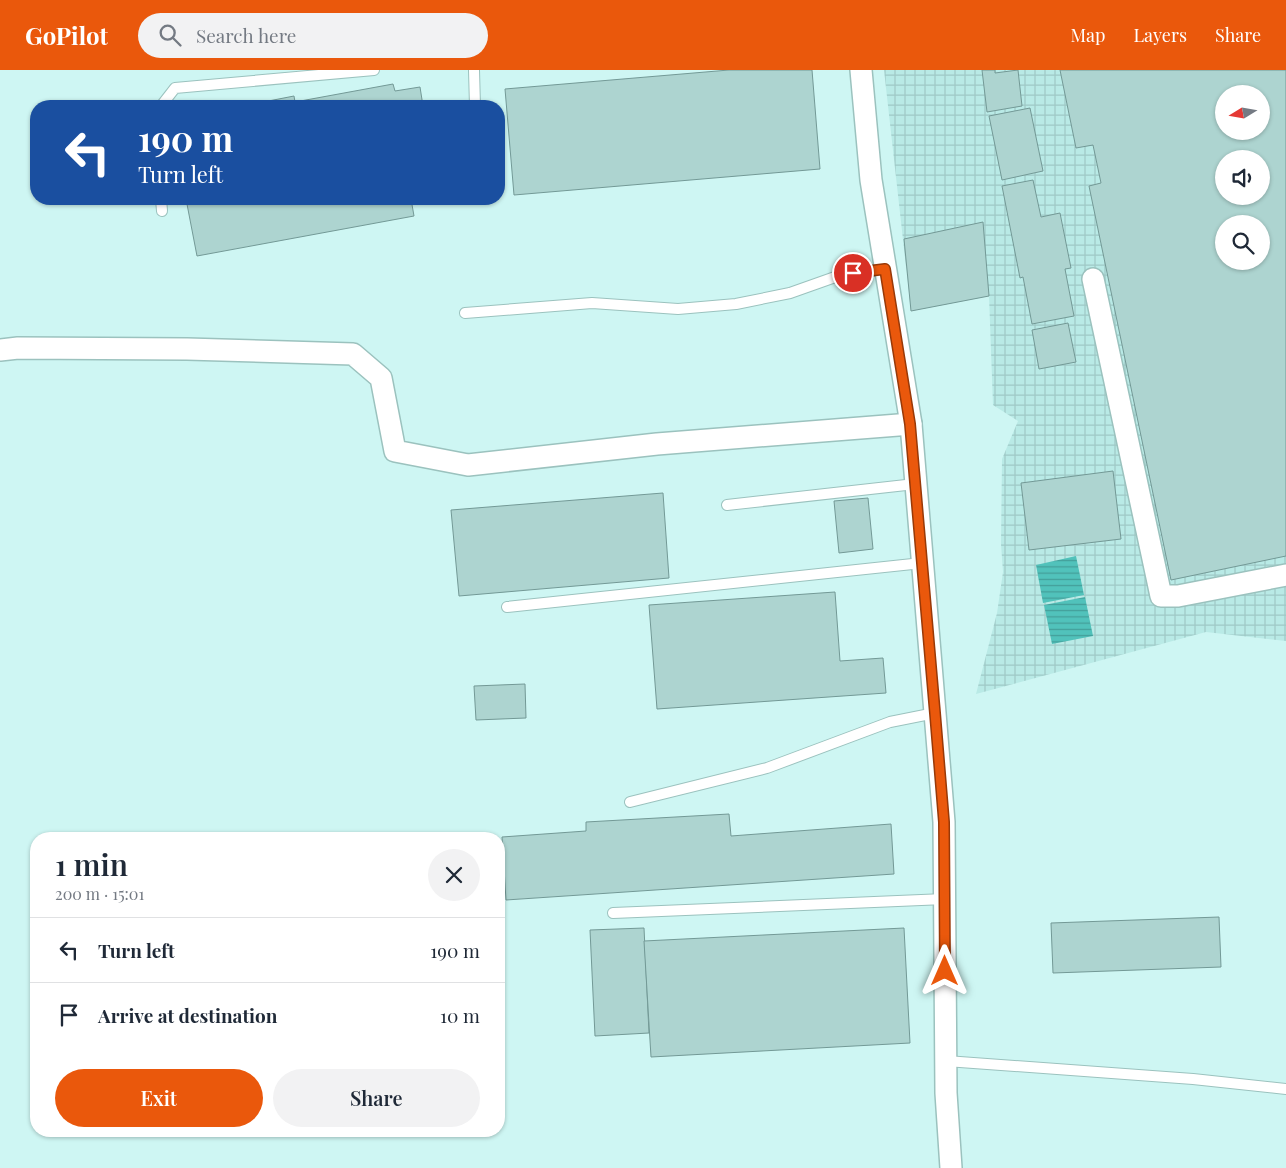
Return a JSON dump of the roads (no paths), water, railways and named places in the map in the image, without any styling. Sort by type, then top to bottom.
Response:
[{"type":"street","points":[[861,70],[871,180],[910,424],[944,822],[946,1093],[951,1168]]},
{"type":"street","points":[[1093,279],[1161,596],[1178,596],[1286,575]]},
{"type":"street","points":[[0,350],[18,348],[187,348],[353,354],[380,378],[395,450],[468,465],[657,444],[910,424]]},
{"type":"lane","points":[[166,100],[175,88],[374,70]]},
{"type":"lane","points":[[474,70],[475,100]]},
{"type":"lane","points":[[162,205],[162,211]]},
{"type":"lane","points":[[465,313],[592,303],[678,309],[736,304],[790,293],[838,276],[885,269]]},
{"type":"lane","points":[[727,505],[915,484]]},
{"type":"lane","points":[[507,607],[922,563]]},
{"type":"lane","points":[[630,802],[767,768],[890,722],[935,713]]},
{"type":"lane","points":[[613,913],[945,899]]},
{"type":"lane","points":[[946,1061],[1193,1079],[1286,1088]]},
{"type":"water","points":[[1076,556],[1084,595],[1043,603],[1036,565]]},
{"type":"water","points":[[1085,597],[1093,636],[1052,644],[1044,605]]}]
